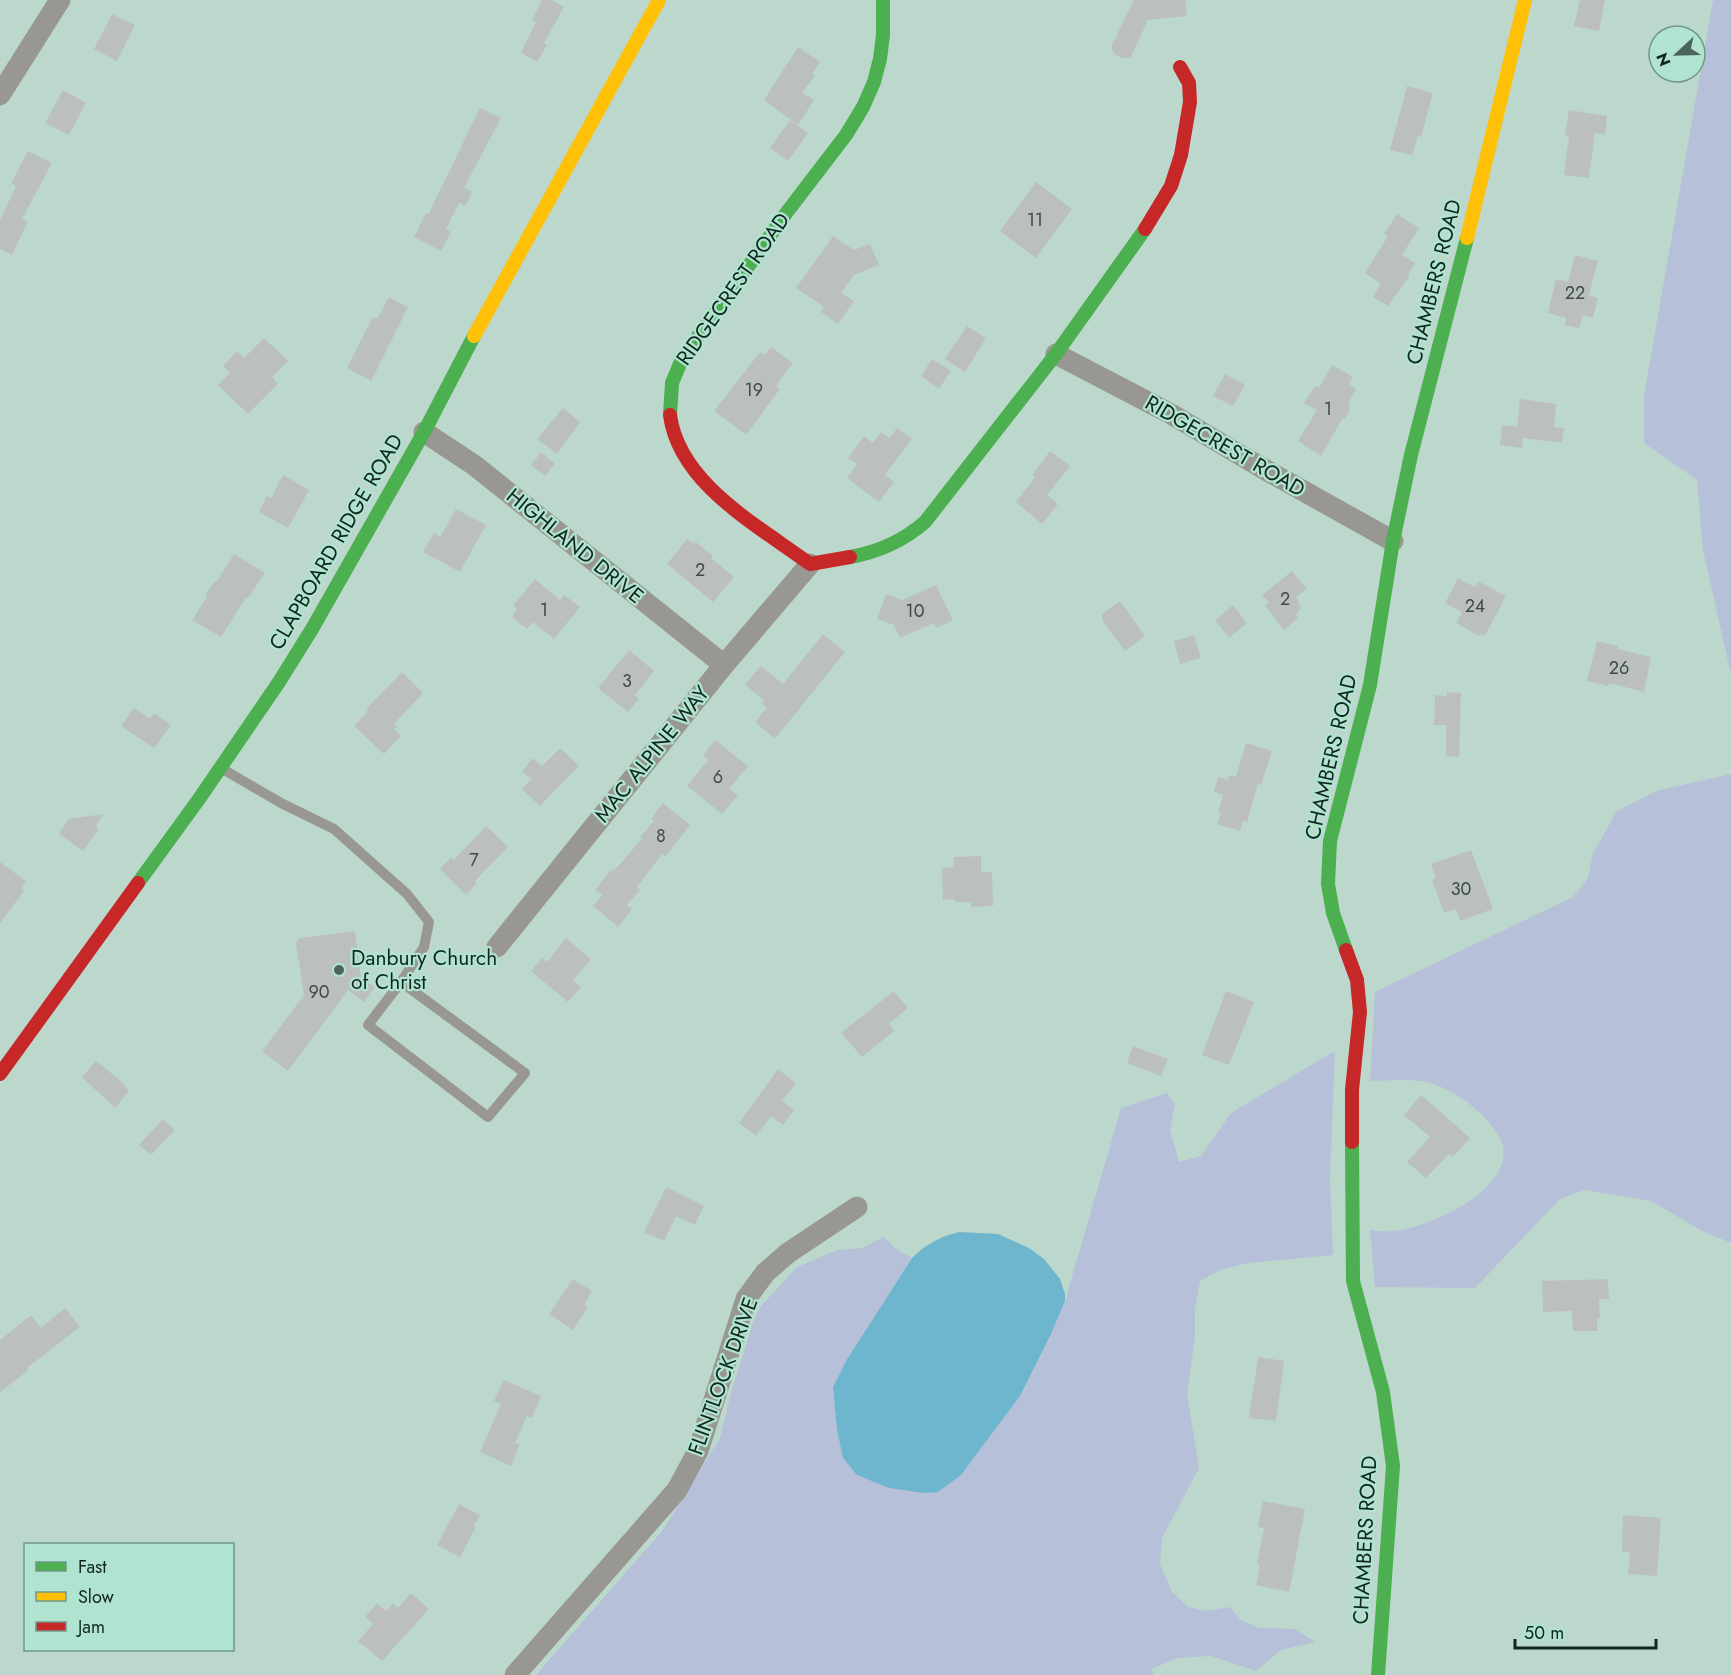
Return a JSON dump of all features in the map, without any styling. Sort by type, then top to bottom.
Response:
[{"type":"street","points":[[0,95],[60,0]]},
{"type":"street","name":"CLAPBOARD RIDGE ROAD","points":[[0,1074],[220,768],[312,629],[424,432],[511,267],[658,0]]},
{"type":"street","name":"RIDGECREST ROAD","points":[[810,564],[724,499],[696,472],[683,455],[675,439],[668,402],[676,370],[781,219],[847,133],[869,95],[882,50],[885,23],[883,0]]},
{"type":"street","name":"CHAMBERS ROAD","points":[[1377,1675],[1393,1466],[1383,1392],[1353,1281],[1352,1090],[1360,1012],[1357,980],[1333,913],[1328,884],[1330,841],[1370,685],[1393,541],[1411,455],[1526,0]]},
{"type":"street","points":[[810,564],[886,549],[914,533],[1056,354],[1151,220],[1171,186],[1181,155],[1190,102],[1189,83],[1180,67]]},
{"type":"street","name":"RIDGECREST ROAD","points":[[1056,354],[1171,414],[1393,541]]},
{"type":"street","name":"HIGHLAND DRIVE","points":[[424,432],[474,465],[724,665]]},
{"type":"street","name":"MAC ALPINE WAY","points":[[497,947],[724,665],[810,564]]},
{"type":"street","name":"FLINTLOCK DRIVE","points":[[515,1675],[677,1490],[698,1450],[746,1299],[765,1273],[788,1253],[857,1207]]},
{"type":"lane","points":[[220,768],[281,803],[334,829],[406,894],[429,921],[424,947],[368,1025],[488,1117],[525,1073],[401,982]]},
{"type":"shaded area","points":[[1713,0],[1731,0],[1731,674],[1703,550],[1697,480],[1644,443],[1644,396],[1698,84],[1707,84],[1707,34]]},
{"type":"shaded area","points":[[1731,774],[1731,1243],[1702,1231],[1651,1201],[1584,1190],[1560,1199],[1475,1288],[1375,1287],[1370,1230],[1390,1231],[1408,1228],[1446,1215],[1464,1204],[1481,1192],[1494,1178],[1502,1162],[1503,1146],[1497,1133],[1480,1113],[1444,1088],[1420,1081],[1370,1081],[1375,992],[1573,897],[1588,878],[1593,853],[1617,811],[1656,791]]},
{"type":"shaded area","points":[[1335,1051],[1330,1177],[1333,1255],[1249,1263],[1222,1269],[1200,1281],[1195,1308],[1195,1337],[1187,1394],[1199,1468],[1162,1538],[1160,1564],[1172,1592],[1188,1607],[1206,1611],[1230,1607],[1241,1620],[1259,1628],[1295,1629],[1315,1642],[1281,1650],[1256,1671],[1211,1656],[1178,1658],[1151,1669],[1154,1675],[536,1675],[663,1530],[720,1438],[731,1393],[760,1307],[797,1267],[837,1250],[862,1248],[884,1237],[896,1249],[912,1258],[846,1361],[833,1387],[837,1430],[843,1458],[961,1475],[1020,1396],[1051,1334],[1065,1301],[1121,1108],[1167,1093],[1175,1104],[1170,1130],[1179,1162],[1201,1156],[1231,1113]]},
{"type":"water","points":[[959,1232],[998,1234],[1029,1248],[1044,1259],[1060,1279],[1065,1301],[1020,1396],[961,1475],[938,1492],[924,1493],[889,1488],[857,1475],[843,1458],[837,1430],[833,1387],[846,1361],[912,1258],[933,1242]]},
{"type":"building","points":[[542,0],[552,0],[564,7],[544,43],[547,45],[537,62],[521,53],[536,22],[532,20]]},
{"type":"building","points":[[1134,0],[1185,0],[1187,16],[1148,20],[1131,57],[1122,58],[1115,55],[1111,47]]},
{"type":"building","points":[[1580,0],[1605,0],[1599,31],[1574,26]]},
{"type":"building","points":[[112,14],[135,25],[117,61],[94,49]]},
{"type":"building","points":[[798,47],[820,62],[812,74],[815,76],[802,93],[814,100],[798,125],[764,100]]},
{"type":"building","points":[[1407,86],[1433,93],[1421,137],[1418,136],[1412,155],[1390,150]]},
{"type":"building","points":[[63,90],[86,103],[69,135],[45,123]]},
{"type":"building","points":[[480,108],[501,118],[464,188],[472,192],[465,206],[459,203],[446,229],[451,232],[441,251],[414,237],[426,213],[428,215]]},
{"type":"building","points":[[1569,110],[1607,116],[1605,134],[1595,133],[1589,178],[1564,175],[1569,136],[1565,135]]},
{"type":"building","points":[[790,120],[808,133],[788,161],[770,148]]},
{"type":"building","points":[[28,151],[52,163],[22,219],[28,222],[12,255],[0,249],[0,220],[16,186],[11,183]]},
{"type":"building","points":[[1036,182],[1072,209],[1036,258],[1000,231]]},
{"type":"building","points":[[1397,214],[1419,228],[1402,255],[1415,263],[1408,274],[1410,275],[1388,306],[1373,297],[1381,284],[1365,273],[1388,236],[1384,234]]},
{"type":"building","points":[[833,236],[854,250],[870,244],[879,265],[854,275],[841,293],[854,301],[838,324],[821,312],[824,307],[796,288]]},
{"type":"building","points":[[1575,255],[1598,261],[1589,295],[1598,298],[1593,318],[1583,315],[1579,328],[1565,325],[1566,318],[1548,313],[1556,279],[1568,282]]},
{"type":"building","points":[[389,297],[408,307],[371,381],[347,368],[373,317],[377,319]]},
{"type":"building","points":[[967,326],[986,338],[965,372],[945,359]]},
{"type":"building","points":[[264,338],[288,361],[272,377],[278,384],[248,414],[218,385],[230,373],[223,366],[237,351],[244,358]]},
{"type":"building","points":[[771,347],[793,363],[776,386],[780,389],[746,435],[714,411],[760,352],[764,355]]},
{"type":"building","points":[[932,359],[951,371],[939,389],[921,376]]},
{"type":"building","points":[[1332,365],[1353,377],[1349,384],[1356,389],[1350,400],[1349,412],[1345,419],[1342,419],[1321,456],[1298,441],[1317,410],[1304,403],[1315,386],[1319,388]]},
{"type":"building","points":[[1225,374],[1245,385],[1233,406],[1213,396]]},
{"type":"building","points":[[1520,399],[1556,404],[1554,427],[1564,428],[1562,443],[1523,438],[1522,448],[1500,445],[1502,425],[1517,427]]},
{"type":"building","points":[[563,408],[580,422],[557,454],[537,439]]},
{"type":"building","points":[[897,428],[912,439],[885,475],[894,482],[879,502],[847,478],[857,464],[848,458],[864,436],[873,443],[881,432],[890,438]]},
{"type":"building","points":[[1050,451],[1070,466],[1047,495],[1058,504],[1042,524],[1016,502],[1035,477],[1032,475]]},
{"type":"building","points":[[541,452],[555,464],[545,476],[531,465]]},
{"type":"building","points":[[283,475],[309,490],[288,528],[259,512],[267,496],[271,498]]},
{"type":"building","points":[[456,509],[486,525],[460,572],[423,552],[434,533],[440,537]]},
{"type":"building","points":[[687,539],[694,544],[696,542],[734,577],[713,602],[667,564]]},
{"type":"building","points":[[234,554],[265,573],[248,598],[246,597],[221,637],[192,620],[207,597],[206,594]]},
{"type":"building","points":[[1292,571],[1307,589],[1296,597],[1301,607],[1296,615],[1298,618],[1284,630],[1265,606],[1269,603],[1262,595]]},
{"type":"building","points":[[1458,578],[1475,587],[1478,581],[1506,596],[1485,636],[1480,634],[1479,636],[1456,623],[1462,612],[1445,603]]},
{"type":"building","points":[[535,579],[560,600],[564,595],[580,607],[554,639],[533,622],[527,629],[512,617],[517,609],[513,606]]},
{"type":"building","points":[[936,585],[953,620],[936,628],[934,623],[900,638],[894,625],[877,619],[886,594],[902,600]]},
{"type":"building","points":[[1120,601],[1145,636],[1125,651],[1102,620],[1102,614]]},
{"type":"building","points":[[1233,605],[1247,623],[1229,638],[1215,620]]},
{"type":"building","points":[[823,634],[845,652],[775,739],[755,722],[767,708],[762,704],[764,701],[745,684],[761,666],[783,684]]},
{"type":"building","points":[[1194,635],[1201,658],[1180,664],[1174,641]]},
{"type":"building","points":[[1597,641],[1618,646],[1617,649],[1651,657],[1644,692],[1609,683],[1608,686],[1587,681]]},
{"type":"building","points":[[629,650],[654,671],[635,695],[639,699],[628,712],[598,688]]},
{"type":"building","points":[[402,672],[423,693],[394,724],[397,727],[394,729],[401,736],[384,754],[354,726],[368,711],[366,709]]},
{"type":"building","points":[[1447,692],[1461,693],[1459,757],[1446,756],[1446,725],[1434,725],[1435,695],[1447,696]]},
{"type":"building","points":[[134,708],[150,719],[154,713],[171,725],[154,748],[121,726]]},
{"type":"building","points":[[715,740],[748,766],[729,789],[738,795],[722,814],[687,786],[708,760],[703,755]]},
{"type":"building","points":[[1246,743],[1272,751],[1261,785],[1258,784],[1247,822],[1243,821],[1240,831],[1217,824],[1223,795],[1214,792],[1218,777],[1228,780],[1229,775],[1236,777]]},
{"type":"building","points":[[560,748],[579,766],[540,806],[522,789],[531,779],[522,771],[533,758],[542,766]]},
{"type":"building","points":[[663,803],[690,825],[665,857],[662,854],[637,887],[640,890],[627,905],[632,909],[618,927],[593,906],[602,895],[595,890],[642,838],[640,837],[654,821],[651,819]]},
{"type":"building","points":[[104,814],[96,825],[98,830],[83,851],[59,834],[68,819]]},
{"type":"building","points":[[486,826],[508,847],[475,881],[477,883],[466,895],[440,869],[451,857],[454,860]]},
{"type":"building","points":[[1471,850],[1493,909],[1460,921],[1456,909],[1444,913],[1432,880],[1436,878],[1431,864]]},
{"type":"building","points":[[981,856],[981,872],[992,872],[993,906],[971,907],[971,902],[955,902],[955,899],[943,900],[942,868],[954,867],[954,857]]},
{"type":"building","points":[[0,862],[26,881],[21,888],[24,891],[0,923]]},
{"type":"building","points":[[355,931],[361,977],[375,987],[364,1002],[348,990],[288,1071],[262,1051],[304,995],[296,943],[300,938]]},
{"type":"building","points":[[566,938],[591,959],[573,980],[581,987],[568,1002],[531,971],[542,958],[547,962]]},
{"type":"building","points":[[894,991],[908,1008],[889,1024],[894,1031],[862,1057],[841,1033]]},
{"type":"building","points":[[1226,991],[1254,1002],[1229,1065],[1202,1055]]},
{"type":"building","points":[[1133,1046],[1168,1059],[1161,1076],[1127,1063]]},
{"type":"building","points":[[96,1061],[121,1081],[129,1091],[115,1108],[82,1077]]},
{"type":"building","points":[[778,1069],[796,1083],[782,1101],[794,1110],[783,1125],[771,1116],[756,1136],[739,1123]]},
{"type":"building","points":[[1421,1095],[1470,1138],[1453,1157],[1449,1154],[1426,1178],[1407,1162],[1430,1137],[1404,1115]]},
{"type":"building","points":[[163,1119],[175,1130],[151,1155],[139,1145]]},
{"type":"building","points":[[666,1187],[704,1206],[695,1225],[676,1216],[664,1241],[644,1232]]},
{"type":"building","points":[[573,1279],[592,1291],[584,1305],[588,1307],[573,1330],[549,1314]]},
{"type":"building","points":[[1608,1279],[1609,1299],[1599,1299],[1600,1318],[1597,1318],[1597,1331],[1573,1331],[1572,1311],[1543,1312],[1542,1281]]},
{"type":"building","points":[[65,1308],[80,1327],[0,1392],[0,1340],[31,1315],[41,1328]]},
{"type":"building","points":[[1258,1357],[1284,1361],[1276,1421],[1249,1418]]},
{"type":"building","points":[[504,1380],[541,1396],[532,1418],[527,1416],[515,1443],[520,1444],[511,1466],[480,1452],[501,1404],[494,1401]]},
{"type":"building","points":[[1263,1501],[1305,1509],[1289,1592],[1256,1585],[1260,1565],[1257,1564],[1264,1528],[1258,1527]]},
{"type":"building","points":[[459,1504],[480,1515],[460,1557],[437,1545]]},
{"type":"building","points":[[1623,1515],[1661,1518],[1657,1576],[1628,1574],[1630,1552],[1622,1552]]},
{"type":"building","points":[[411,1593],[429,1609],[382,1661],[358,1641],[373,1624],[365,1617],[377,1603],[386,1611],[393,1603],[398,1608]]},
{"type":"traffic: fast","points":[[670,415],[672,383],[682,359],[787,212],[846,135],[863,107],[874,82],[880,59],[883,0]]},
{"type":"traffic: fast","points":[[850,557],[890,545],[925,522],[1056,354],[1145,229]]},
{"type":"traffic: fast","points":[[1346,950],[1333,913],[1328,884],[1330,841],[1370,685],[1393,541],[1411,455],[1467,238]]},
{"type":"traffic: fast","points":[[138,883],[199,799],[279,682],[312,629],[424,432],[474,336]]},
{"type":"traffic: fast","points":[[1352,1142],[1353,1281],[1383,1392],[1393,1466],[1378,1675]]},
{"type":"traffic: slow","points":[[474,336],[659,0]]},
{"type":"traffic: slow","points":[[1467,238],[1525,0]]},
{"type":"traffic: jam","points":[[1145,229],[1171,186],[1181,155],[1190,102],[1189,83],[1180,67]]},
{"type":"traffic: jam","points":[[670,415],[677,440],[688,462],[724,501],[810,564],[850,557]]},
{"type":"traffic: jam","points":[[0,1074],[138,883]]},
{"type":"traffic: jam","points":[[1346,950],[1357,980],[1360,1012],[1352,1090],[1352,1142]]},
{"type":"place","name":"Danbury Church of Christ","points":[[339,970]]}]
